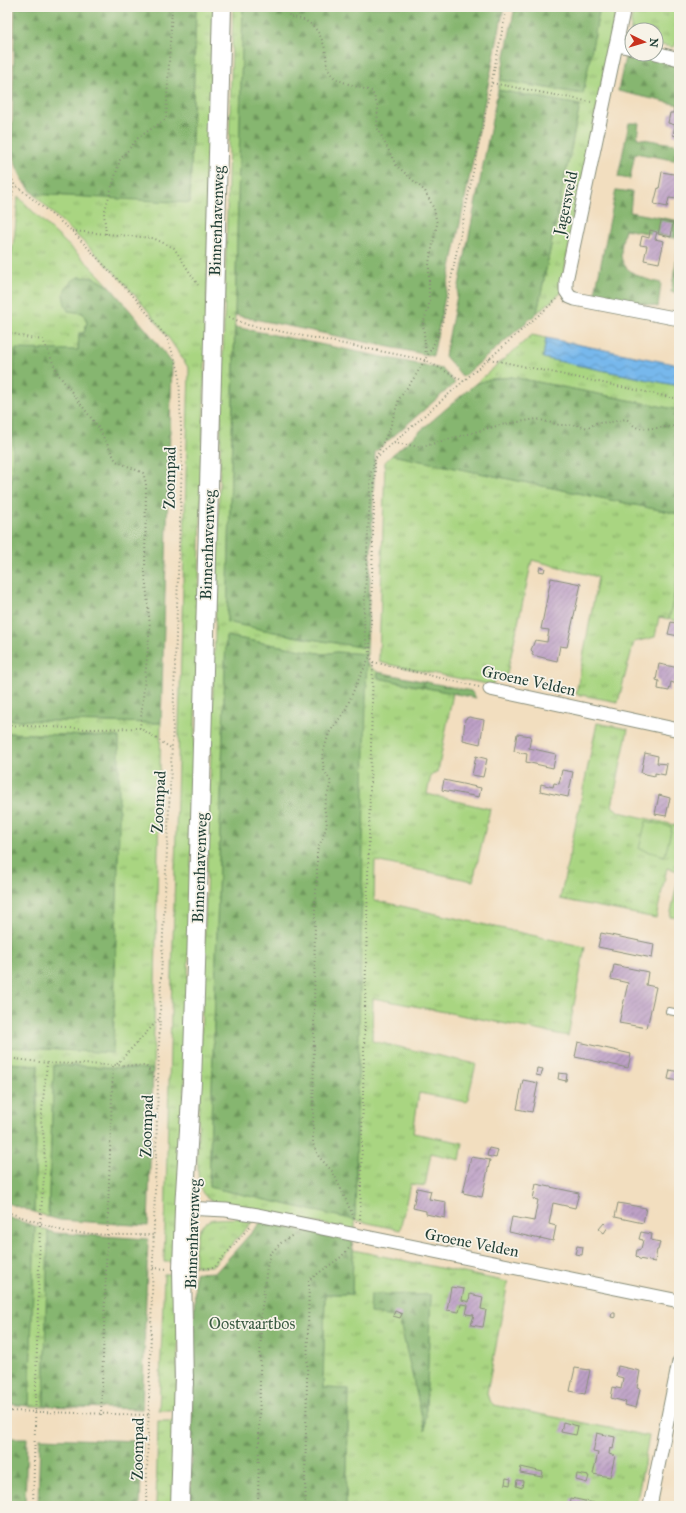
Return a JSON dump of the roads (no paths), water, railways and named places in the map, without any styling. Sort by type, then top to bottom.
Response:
[{"type":"street","name":"Binnenhavenweg","points":[[180,1506],[222,7]]},
{"type":"street","name":"Jagersveld","points":[[624,7],[566,281],[566,292],[570,297],[575,299],[679,319]]},
{"type":"street","points":[[616,45],[624,46]]},
{"type":"street","points":[[664,55],[678,56]]},
{"type":"street","name":"Groene Velden","points":[[490,689],[679,730]]},
{"type":"street","name":"Groene Velden","points":[[189,1208],[226,1210],[258,1215],[679,1301]]},
{"type":"street","points":[[650,1506],[679,1362]]},
{"type":"lane","points":[[669,1011],[679,1013]]},
{"type":"water","points":[[546,338],[679,365],[679,386],[543,358]]},
{"type":"park label","name":"Oostvaartbos","points":[[252,1323]]}]
